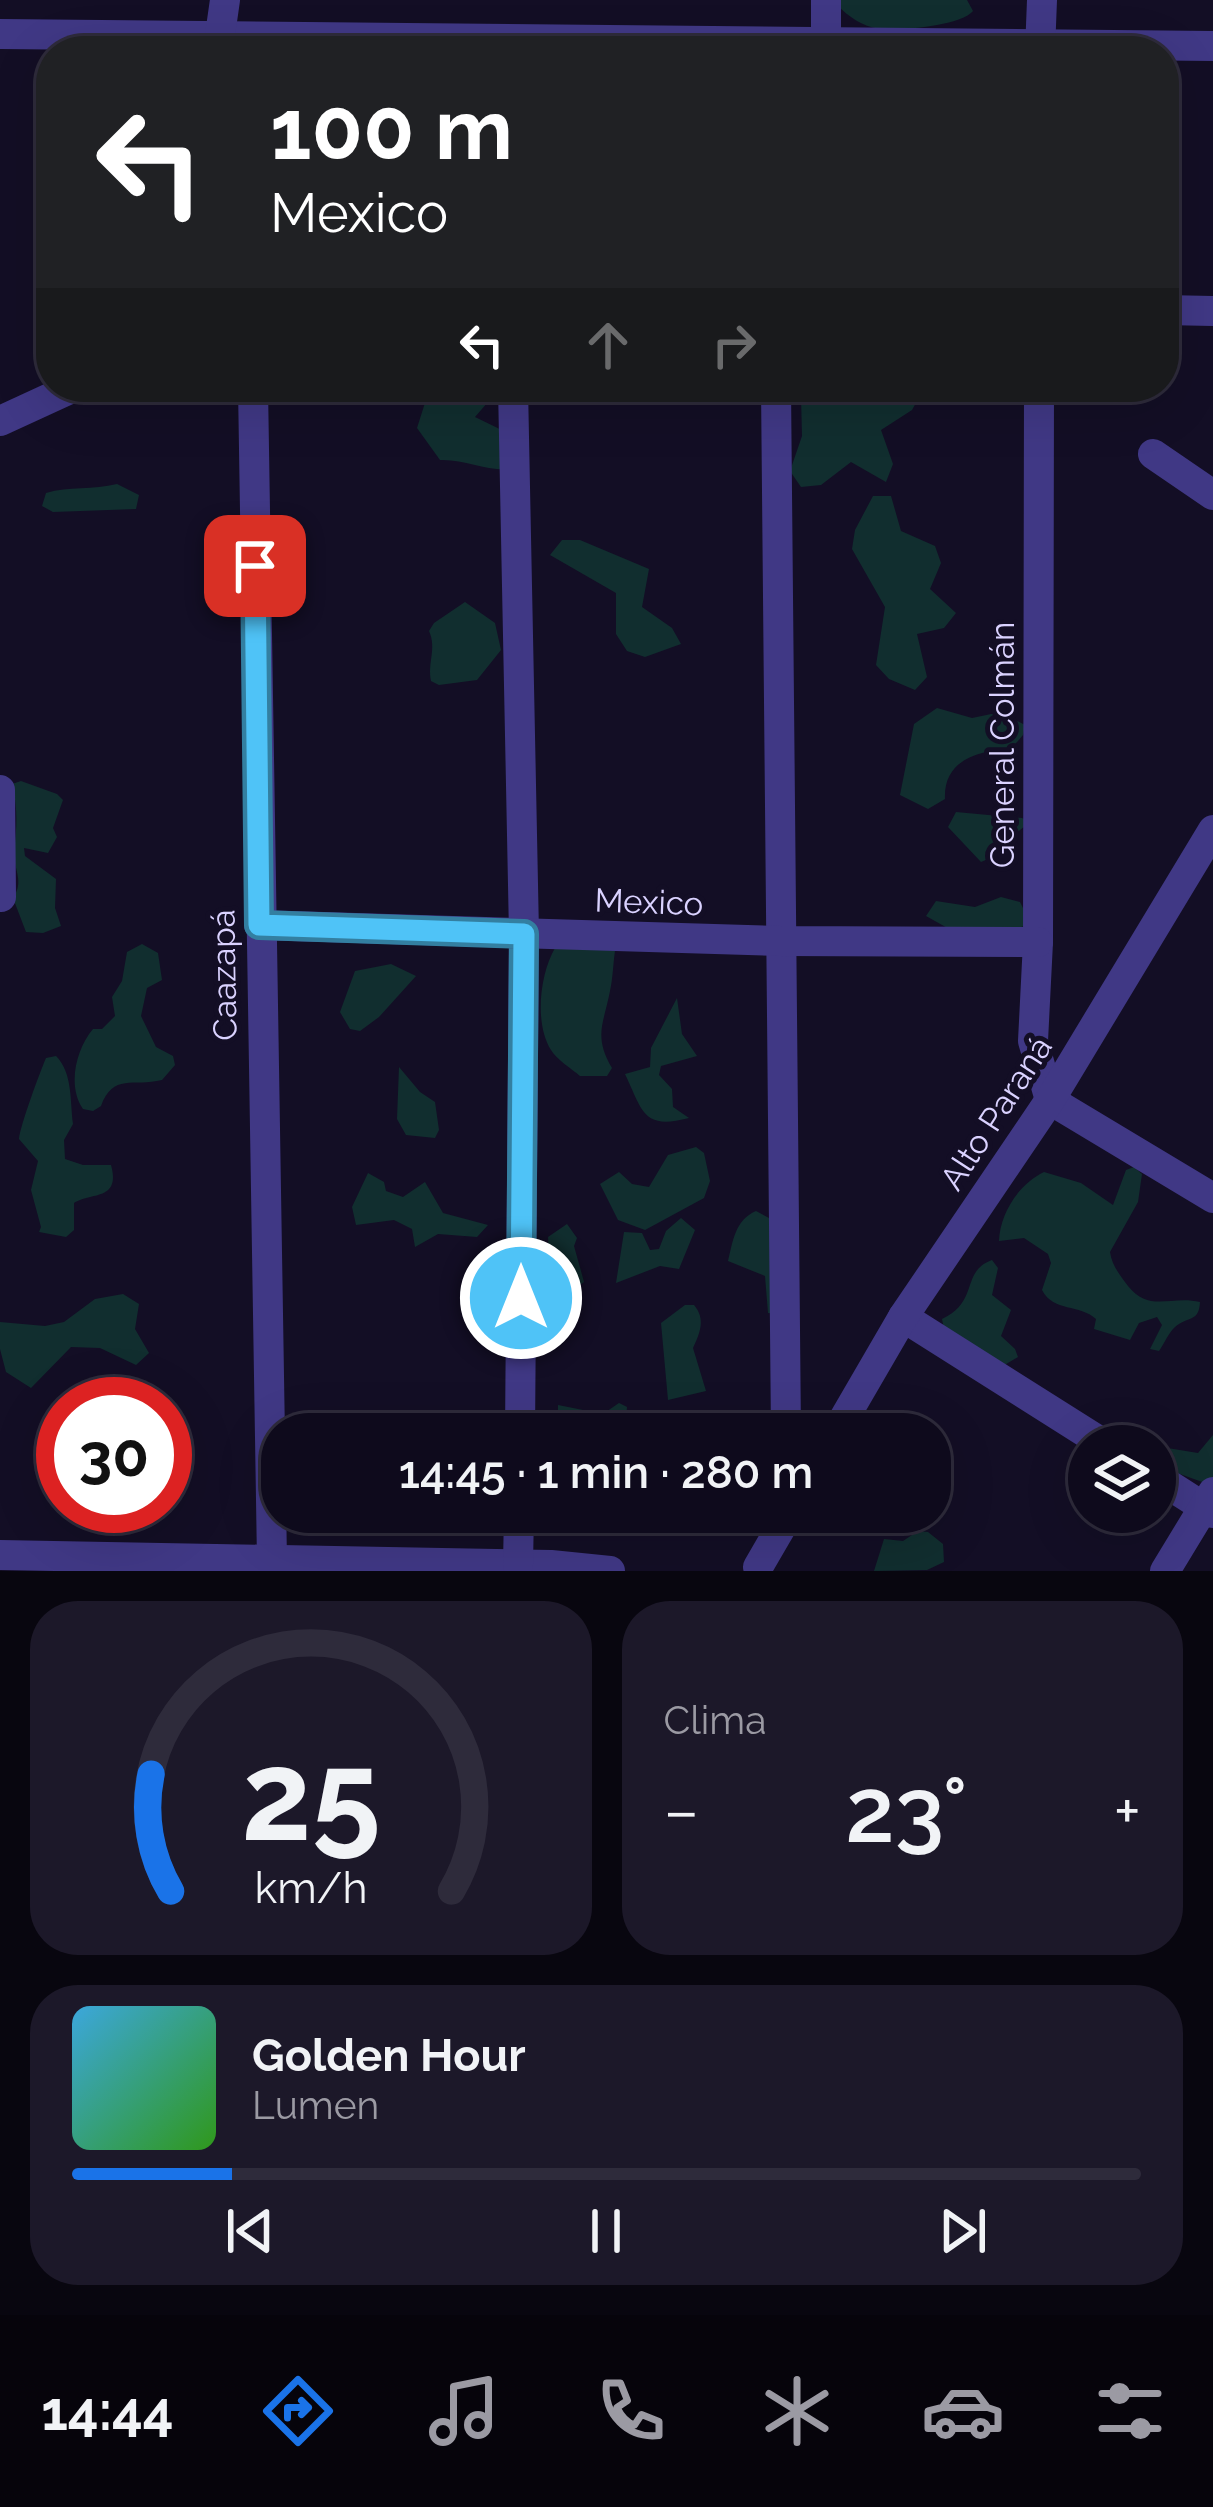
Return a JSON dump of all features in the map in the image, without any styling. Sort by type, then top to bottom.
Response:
[{"type":"street","points":[[225,0],[238,36]]},
{"type":"street","points":[[826,0],[826,36]]},
{"type":"street","points":[[1040,36],[1042,0]]},
{"type":"street","points":[[0,34],[69,36]]},
{"type":"street","points":[[1179,46],[1213,46]]},
{"type":"street","points":[[1179,310],[1213,311]]},
{"type":"street","points":[[0,421],[41,402]]},
{"type":"street","name":"Caazapá","points":[[253,402],[259,925],[283,1565]]},
{"type":"street","points":[[513,402],[524,934],[520,1413]]},
{"type":"street","points":[[776,402],[786,1413]]},
{"type":"street","name":"General Colmán","points":[[1040,402],[1038,942],[1033,1041],[1050,1100]]},
{"type":"street","points":[[1153,454],[1213,495]]},
{"type":"street","points":[[0,790],[1,897]]},
{"type":"street","name":"Alto Paraná","points":[[847,1413],[903,1317],[1050,1100],[1213,830]]},
{"type":"street","name":"Mexico","points":[[259,925],[781,941],[1038,942]]},
{"type":"street","points":[[1050,1100],[1213,1198]]},
{"type":"street","points":[[903,1317],[1074,1425]]},
{"type":"street","points":[[1166,1571],[1210,1504],[1176,1487]]},
{"type":"street","points":[[518,1565],[519,1533]]},
{"type":"street","points":[[756,1570],[778,1533]]},
{"type":"street","points":[[16,1561],[518,1565],[610,1571]]},
{"type":"green space","points":[[837,0],[967,0],[973,11],[943,24],[879,29],[851,17]]},
{"type":"green space","points":[[425,402],[488,402],[475,417],[510,434],[518,468],[440,460],[417,428]]},
{"type":"green space","points":[[801,402],[916,402],[881,430],[893,464],[886,482],[851,462],[821,485],[801,487],[790,471],[802,436]]},
{"type":"green space","points":[[117,484],[139,495],[136,509],[53,512],[42,506],[46,493]]},
{"type":"green space","points":[[873,496],[891,496],[901,531],[935,546],[941,563],[930,589],[956,613],[944,628],[917,634],[927,677],[915,690],[889,679],[876,665],[885,607],[852,549],[855,530]]},
{"type":"green space","points":[[562,540],[580,540],[649,569],[642,607],[672,628],[681,644],[645,657],[627,651],[616,634],[616,593],[550,555]]},
{"type":"green space","points":[[465,602],[495,623],[501,650],[477,680],[439,685],[431,681],[429,631]]},
{"type":"green space","points":[[937,708],[972,718],[1001,712],[1025,725],[1011,749],[976,755],[957,766],[945,799],[928,809],[900,795],[914,724]]},
{"type":"green space","points":[[21,781],[63,800],[53,828],[57,837],[48,853],[24,848],[25,856],[56,879],[55,908],[61,926],[43,933],[26,932],[13,898],[18,880],[12,784]]},
{"type":"green space","points":[[956,812],[1030,822],[1015,834],[1007,851],[981,862],[948,827]]},
{"type":"green space","points":[[1001,897],[1020,902],[1028,918],[1024,926],[951,930],[926,916],[936,901],[975,907]]},
{"type":"green space","points":[[600,940],[615,951],[602,1030],[612,1068],[607,1076],[580,1076],[557,1057],[546,1039],[543,985],[555,948]]},
{"type":"green space","points":[[142,944],[158,953],[162,980],[147,988],[141,1016],[156,1047],[173,1056],[175,1065],[162,1080],[118,1085],[101,1106],[93,1111],[83,1109],[75,1090],[78,1057],[93,1029],[102,1029],[115,1016],[112,997],[122,981],[127,952]]},
{"type":"green space","points":[[391,964],[416,976],[379,1017],[360,1031],[350,1029],[340,1012],[355,971]]},
{"type":"green space","points":[[677,998],[682,1034],[697,1056],[661,1066],[659,1075],[672,1089],[673,1107],[689,1118],[662,1122],[646,1115],[625,1074],[650,1067],[651,1048]]},
{"type":"green space","points":[[56,1056],[71,1097],[73,1124],[64,1140],[65,1159],[83,1165],[111,1165],[113,1177],[108,1190],[74,1203],[74,1230],[66,1237],[39,1232],[31,1190],[38,1161],[19,1139],[46,1058]]},
{"type":"green space","points":[[399,1067],[435,1102],[439,1130],[435,1138],[406,1135],[397,1119]]},
{"type":"green space","points":[[696,1147],[704,1153],[710,1181],[704,1198],[645,1230],[618,1220],[600,1184],[619,1172],[632,1184],[649,1187],[668,1155]]},
{"type":"green space","points":[[1134,1167],[1142,1174],[1138,1202],[1110,1252],[1114,1266],[1144,1299],[1200,1302],[1197,1313],[1175,1327],[1159,1351],[1150,1349],[1162,1325],[1157,1317],[1139,1323],[1130,1340],[1094,1329],[1096,1319],[1053,1302],[1042,1290],[1051,1263],[1048,1254],[1024,1238],[999,1241],[1012,1200],[1044,1172],[1081,1183],[1113,1205],[1126,1170]]},
{"type":"green space","points":[[368,1173],[384,1182],[386,1191],[403,1197],[425,1182],[443,1213],[488,1225],[477,1237],[438,1234],[415,1247],[412,1229],[394,1220],[356,1225],[352,1207]]},
{"type":"green space","points":[[756,1211],[780,1224],[786,1315],[768,1313],[765,1276],[728,1261],[739,1226]]},
{"type":"green space","points":[[681,1218],[695,1230],[679,1269],[660,1266],[616,1283],[624,1232],[642,1233],[650,1250],[659,1249],[666,1231]]},
{"type":"green space","points":[[567,1224],[577,1238],[574,1246],[584,1282],[561,1298],[551,1296],[548,1237]]},
{"type":"green space","points":[[992,1260],[998,1268],[992,1295],[1011,1310],[1001,1336],[1018,1357],[1001,1367],[944,1329],[942,1319],[961,1304],[976,1272]]},
{"type":"green space","points":[[123,1294],[139,1304],[135,1329],[149,1353],[136,1365],[100,1348],[71,1347],[42,1377],[36,1377],[31,1388],[6,1372],[0,1322],[45,1326],[64,1322],[95,1299]]},
{"type":"green space","points":[[685,1305],[694,1305],[700,1316],[693,1348],[706,1391],[668,1400],[661,1323]]},
{"type":"green space","points":[[619,1403],[627,1407],[627,1413],[604,1413]]},
{"type":"green space","points":[[558,1405],[598,1413],[558,1413]]},
{"type":"green space","points":[[1213,1435],[1213,1480],[1205,1483],[1176,1473],[1176,1449],[1198,1453]]},
{"type":"green space","points":[[915,1533],[929,1533],[943,1544],[944,1562],[927,1570],[874,1571],[884,1539],[903,1541]]},
{"type":"route","points":[[255,566],[259,925],[524,934],[521,1298]]}]
